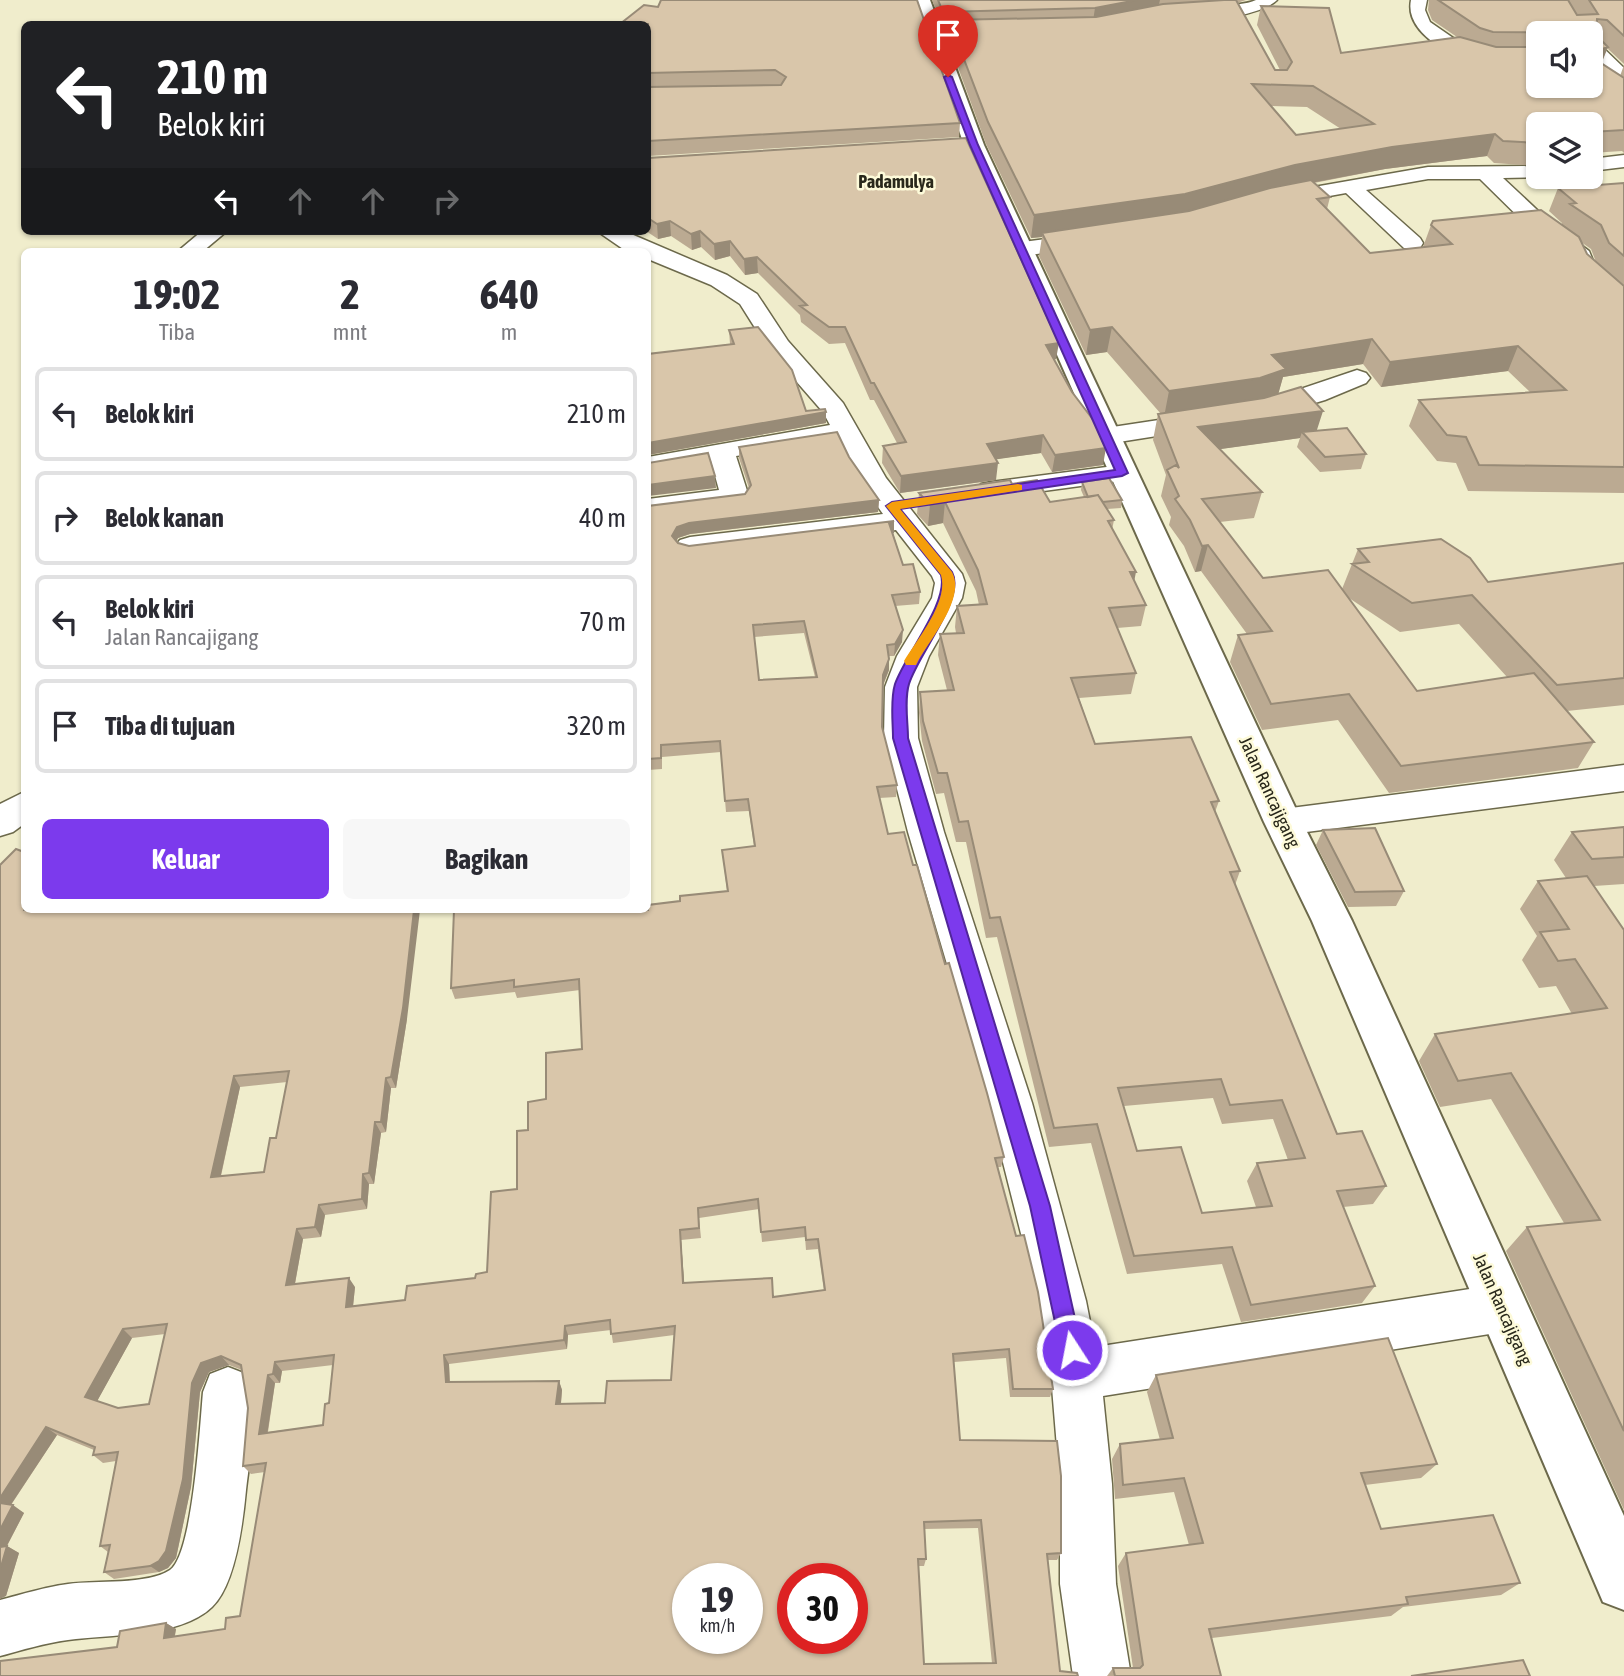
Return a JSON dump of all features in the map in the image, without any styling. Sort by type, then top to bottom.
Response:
[{"type":"main road","name":"Jalan Rancajigang","points":[[937,22],[962,138],[1023,249],[1122,473],[1283,822],[1332,921],[1624,1581]]},
{"type":"street","points":[[1173,15],[1238,11],[1269,0]]},
{"type":"street","points":[[1419,0],[1417,10],[1423,25],[1466,55],[1486,60],[1526,60]]},
{"type":"street","points":[[1238,11],[1246,30]]},
{"type":"street","points":[[1603,58],[1619,73],[1603,75]]},
{"type":"street","points":[[1603,82],[1624,97]]},
{"type":"street","points":[[1603,164],[1624,161]]},
{"type":"street","points":[[1485,172],[1542,227],[1573,248],[1581,256],[1586,271],[1624,305]]},
{"type":"street","points":[[1248,206],[1428,173],[1526,172]]},
{"type":"street","points":[[1350,187],[1412,243]]},
{"type":"street","points":[[193,248],[211,235]]},
{"type":"street","points":[[615,235],[640,248]]},
{"type":"street","points":[[1023,249],[1117,237]]},
{"type":"street","points":[[651,252],[692,267],[740,290],[749,299],[778,345],[825,396],[846,431],[908,508],[950,583],[947,598],[913,656],[901,687],[901,738],[1040,1206],[1076,1375],[1086,1484],[1088,1584],[1102,1676]]},
{"type":"street","points":[[1105,436],[1236,416],[1316,395],[1357,377]]},
{"type":"street","points":[[651,464],[721,450],[846,431]]},
{"type":"street","points":[[651,507],[735,497],[721,450]]},
{"type":"street","points":[[961,496],[1122,473]]},
{"type":"street","points":[[690,546],[908,508]]},
{"type":"street","points":[[1283,822],[1624,778]]},
{"type":"street","points":[[0,824],[21,807]]},
{"type":"street","points":[[1076,1375],[1502,1308]]},
{"type":"street","points":[[0,1628],[66,1612],[157,1601],[194,1587],[206,1567],[215,1517],[228,1392]]},
{"type":"building","points":[[661,0],[917,0],[960,123],[651,141],[651,87],[781,85],[786,77],[775,70],[651,73],[651,21],[624,21],[644,5],[658,7]]},
{"type":"building","points":[[938,0],[1137,0],[1095,8],[943,12]]},
{"type":"building","points":[[1236,0],[1275,70],[1287,70],[1292,62],[1261,6],[1329,8],[1341,53],[1460,37],[1496,47],[1526,47],[1526,98],[1603,98],[1603,64],[1624,78],[1624,130],[1603,131],[1603,112],[1526,112],[1526,142],[1503,141],[1495,134],[1392,147],[1295,165],[1185,194],[1034,215],[988,122],[949,20],[1096,17],[1163,4]],"holes":[[[1252,84],[1313,86],[1374,124],[1296,135]]]},
{"type":"building","points":[[1438,0],[1568,0],[1577,15],[1598,14],[1589,0],[1624,0],[1624,36],[1607,20],[1526,21],[1526,32],[1493,32],[1480,28]]},
{"type":"building","points":[[966,138],[1059,343],[1046,345],[1072,392],[1094,421],[1106,448],[1055,455],[1043,435],[987,444],[998,463],[901,476],[883,446],[906,442],[874,383],[871,383],[845,327],[829,327],[800,306],[807,305],[757,257],[744,259],[730,241],[714,244],[700,231],[691,234],[670,221],[657,224],[651,220],[651,158]]},
{"type":"building","points":[[1311,180],[1330,197],[1317,199],[1370,253],[1452,244],[1431,225],[1433,221],[1541,210],[1579,237],[1587,254],[1624,286],[1624,467],[1479,465],[1466,437],[1447,435],[1419,400],[1566,390],[1518,346],[1390,362],[1372,339],[1272,355],[1286,369],[1260,378],[1169,391],[1112,327],[1090,330],[1042,233],[1189,211],[1270,188]]},
{"type":"building","points":[[1624,183],[1624,256],[1609,243],[1601,225],[1570,204],[1576,203],[1559,189],[1603,189],[1603,185]]},
{"type":"building","points":[[758,327],[792,370],[806,411],[825,409],[826,412],[651,442],[651,354],[734,344],[729,330]]},
{"type":"building","points":[[1301,387],[1323,411],[1198,427],[1262,492],[1202,499],[1263,578],[1328,570],[1417,691],[1534,673],[1594,742],[1401,766],[1349,694],[1271,704],[1238,635],[1272,631],[1208,545],[1202,546],[1190,520],[1175,499],[1179,496],[1167,470],[1176,465],[1179,468],[1158,414],[1264,398]]},
{"type":"building","points":[[1347,428],[1366,454],[1325,457],[1302,432]]},
{"type":"building","points":[[837,432],[849,457],[879,500],[689,523],[677,527],[672,536],[678,543],[689,546],[894,521],[889,523],[903,565],[913,564],[920,592],[892,595],[903,630],[895,644],[887,645],[889,659],[883,675],[882,727],[897,785],[877,787],[888,834],[904,832],[913,865],[917,865],[945,964],[949,963],[1004,1157],[995,1158],[1016,1236],[1024,1235],[1038,1292],[1053,1389],[1013,1389],[1009,1349],[953,1354],[960,1440],[1057,1441],[1061,1476],[1061,1553],[1047,1554],[1060,1671],[1077,1673],[1078,1676],[0,1676],[0,1661],[117,1647],[120,1631],[166,1623],[164,1638],[225,1629],[226,1618],[240,1616],[266,1463],[243,1466],[248,1408],[241,1365],[221,1356],[201,1363],[192,1383],[183,1479],[166,1551],[159,1561],[150,1566],[104,1572],[110,1545],[100,1546],[118,1452],[93,1455],[95,1447],[46,1427],[0,1498],[0,865],[16,849],[21,851],[21,913],[414,913],[403,1008],[391,1077],[386,1078],[381,1122],[375,1122],[369,1173],[363,1174],[362,1199],[319,1205],[315,1227],[297,1229],[286,1285],[349,1278],[346,1307],[405,1300],[407,1286],[475,1278],[476,1274],[487,1272],[491,1192],[517,1189],[517,1131],[528,1130],[528,1102],[546,1099],[546,1053],[582,1049],[579,979],[514,987],[514,980],[451,988],[454,913],[651,913],[651,905],[680,901],[680,896],[728,891],[722,850],[755,846],[748,799],[725,801],[720,741],[661,745],[661,758],[651,759],[651,506],[745,494],[751,485],[739,447]],"holes":[[[804,621],[817,677],[759,680],[753,625]],[[289,1071],[276,1138],[270,1138],[264,1172],[211,1177],[234,1076]],[[758,1199],[761,1232],[805,1227],[806,1240],[818,1239],[825,1290],[773,1297],[772,1278],[683,1283],[680,1230],[699,1228],[698,1208]],[[610,1320],[611,1334],[675,1326],[671,1380],[607,1381],[605,1403],[556,1404],[559,1381],[446,1382],[444,1355],[564,1340],[565,1326]],[[167,1324],[149,1404],[118,1408],[85,1397],[123,1329]],[[334,1355],[329,1403],[325,1404],[323,1425],[259,1434],[268,1375],[273,1374],[275,1362]],[[981,1520],[996,1663],[924,1664],[918,1559],[926,1559],[924,1522]]]},
{"type":"building","points":[[708,453],[715,476],[651,485],[651,462]]},
{"type":"building","points":[[1109,478],[1122,500],[1103,502],[1098,495],[1088,497],[1082,482]]},
{"type":"building","points":[[1010,480],[1012,484],[1037,480],[1050,502],[1098,495],[1114,520],[1108,521],[1136,572],[1130,572],[1146,605],[1109,608],[1136,673],[1071,678],[1095,744],[1191,737],[1219,801],[1211,802],[1240,871],[1230,872],[1337,1134],[1362,1131],[1386,1186],[1337,1191],[1375,1286],[1251,1305],[1232,1247],[1134,1256],[1097,1124],[1054,1128],[1000,917],[990,918],[968,821],[959,822],[947,773],[938,773],[923,721],[920,692],[954,690],[940,634],[964,633],[957,606],[987,604],[978,570],[945,502],[930,505],[919,493]],"holes":[[[1221,1079],[1230,1105],[1282,1100],[1305,1158],[1257,1163],[1272,1206],[1202,1213],[1181,1147],[1137,1151],[1118,1088]]]},
{"type":"building","points":[[1441,539],[1470,558],[1488,582],[1624,563],[1624,678],[1557,685],[1472,595],[1412,603],[1352,564],[1369,562],[1358,549]]},
{"type":"building","points":[[1624,827],[1624,857],[1592,859],[1572,832]]},
{"type":"building","points":[[1375,828],[1404,891],[1355,892],[1323,830]]},
{"type":"building","points":[[1587,876],[1624,930],[1624,1431],[1527,1227],[1600,1220],[1511,1073],[1458,1081],[1435,1034],[1607,1008],[1575,959],[1558,961],[1540,932],[1569,929],[1538,881]]},
{"type":"building","points":[[1388,1338],[1437,1464],[1361,1473],[1381,1529],[1493,1515],[1520,1583],[1406,1597],[1408,1604],[1209,1629],[1221,1676],[1115,1676],[1113,1668],[1140,1668],[1143,1665],[1126,1553],[1203,1543],[1184,1478],[1123,1485],[1120,1444],[1173,1438],[1156,1375]]},
{"type":"building","points":[[0,1503],[13,1505],[0,1530]]},
{"type":"building","points":[[7,1546],[0,1570],[0,1547]]},
{"type":"building","points":[[1523,1660],[1530,1676],[1411,1676]]},
{"type":"slow traffic","points":[[911,661],[947,598],[950,583],[947,574],[892,506],[1018,487]]},
{"type":"district","name":"Padamulya","points":[[896,181]]},
{"type":"route","points":[[948,77],[974,145],[1122,473],[892,506],[947,574],[950,583],[947,598],[913,656],[901,687],[898,711],[901,738],[926,832],[974,982],[1040,1206],[1072,1350]]}]
